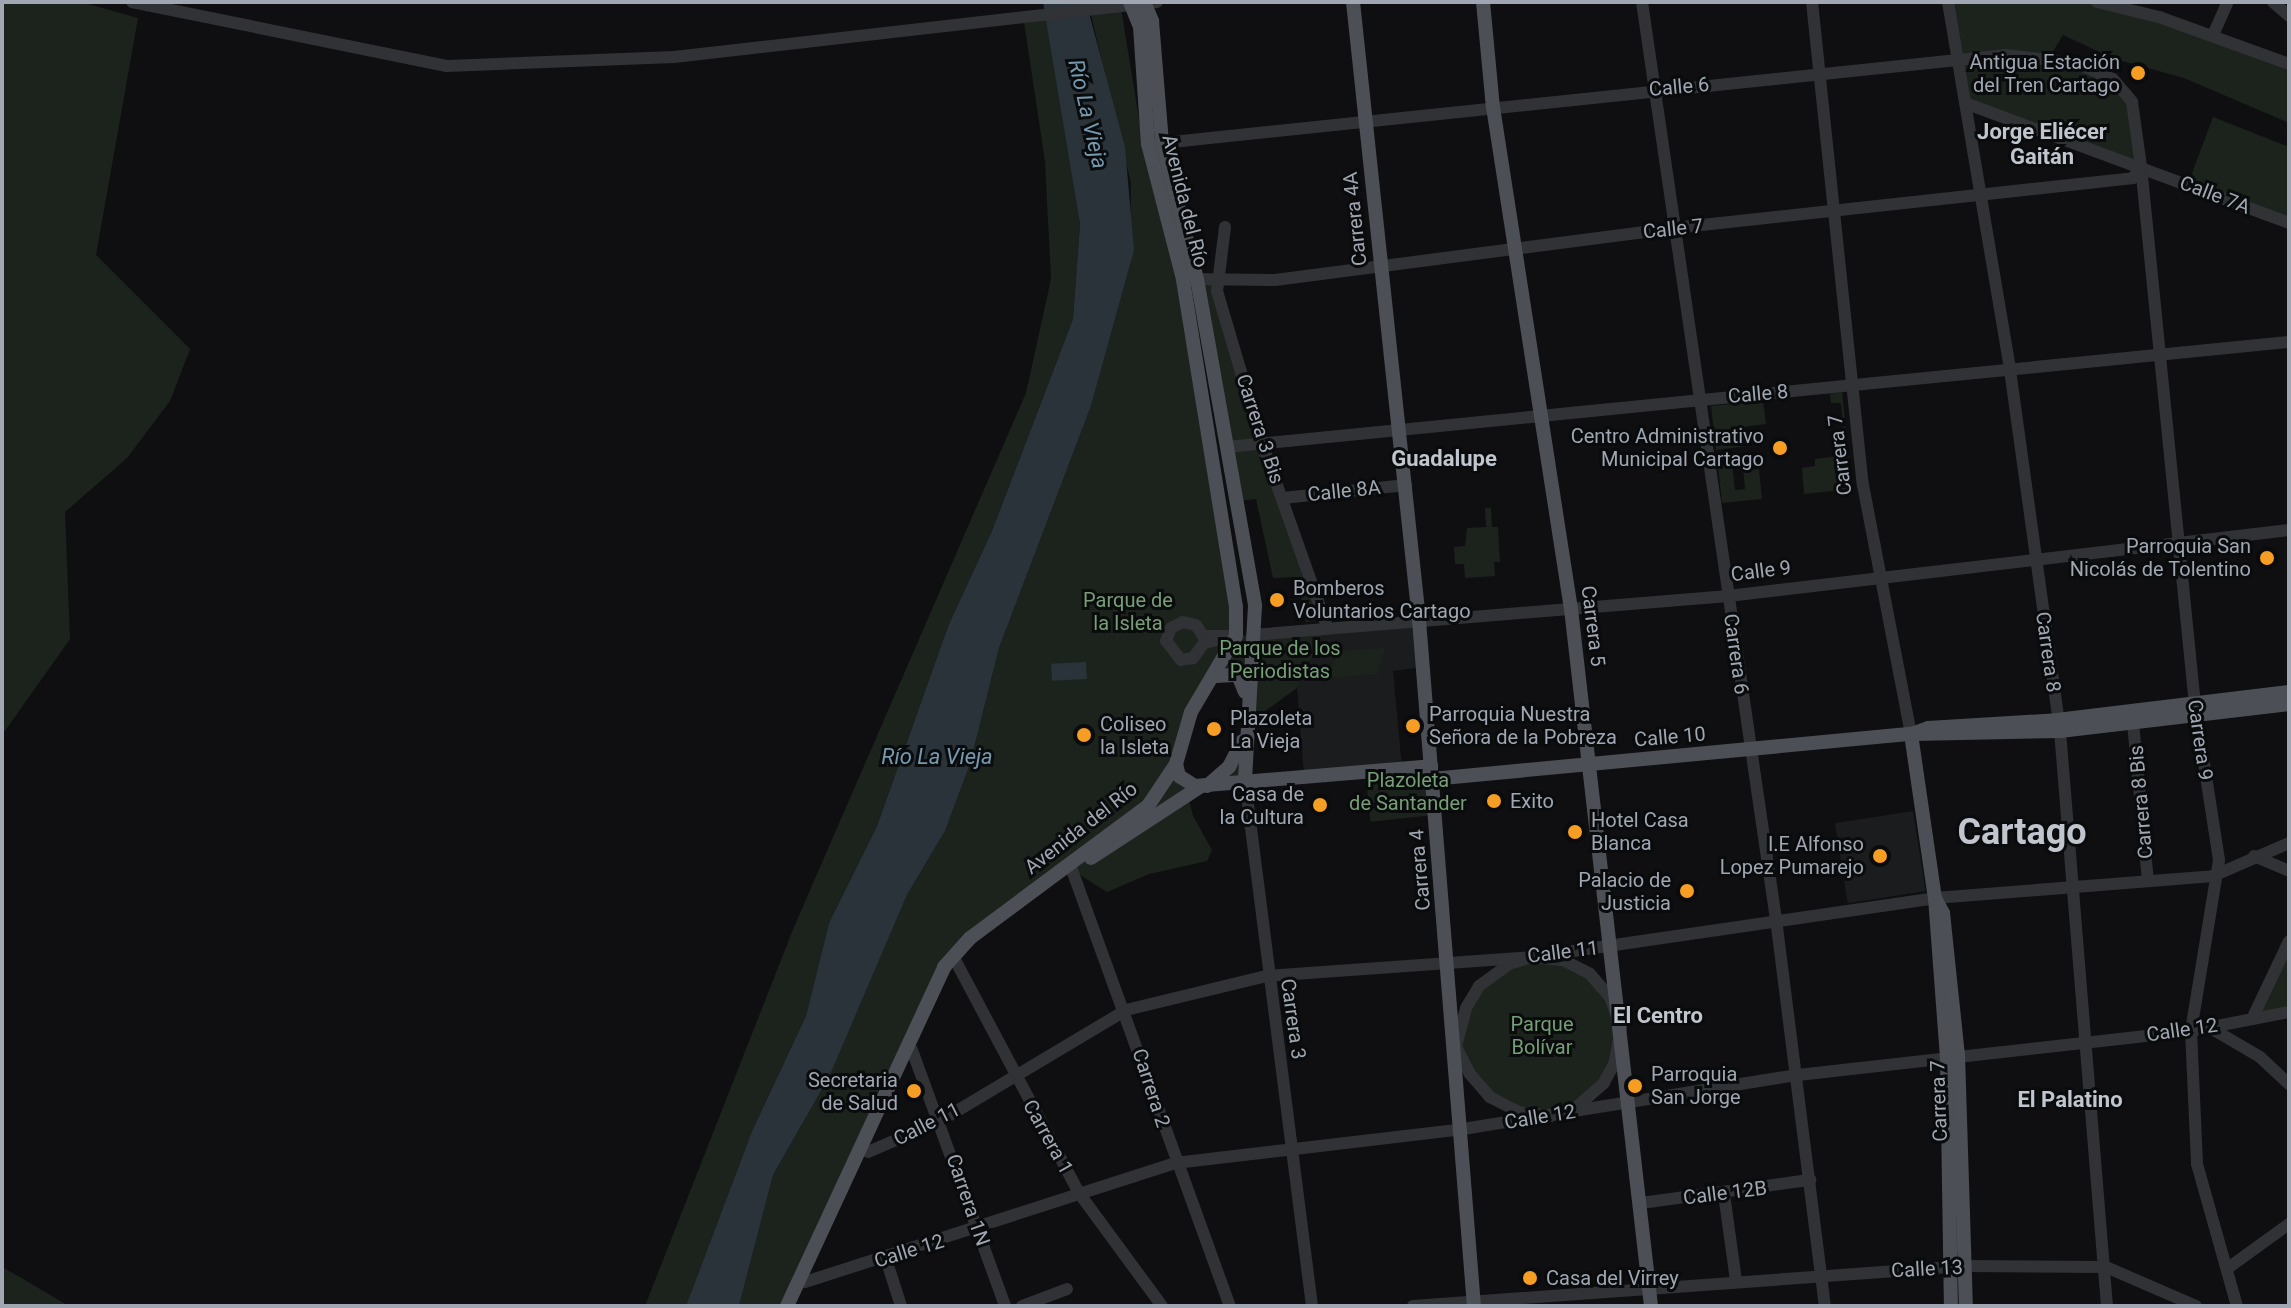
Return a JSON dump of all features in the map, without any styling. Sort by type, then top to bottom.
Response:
[{"type":"main road","name":"Carrera 4A","points":[[1353,2],[1400,431]]},
{"type":"main road","name":"Carrera 5","points":[[1483,2],[1493,107],[1571,609],[1651,1306]]},
{"type":"main road","name":"Avenida del Río","points":[[794,1306],[868,1152],[954,958],[1072,870],[1204,786],[1229,767],[1241,747],[1255,606],[1227,447],[1190,279],[1155,144],[1138,3]]},
{"type":"main road","name":"Avenida del Río","points":[[787,1306],[954,958],[970,938],[1148,806],[1176,764],[1191,712],[1216,676],[1236,636],[1236,607],[1190,279]]},
{"type":"main road","name":"Carrera 4","points":[[1400,431],[1456,1046],[1474,1304]]},
{"type":"main road","name":"Calle 9","points":[[1236,636],[1253,635]]},
{"type":"main road","points":[[1216,676],[1235,674],[1245,695]]},
{"type":"main road","name":"Calle 10","points":[[1204,786],[1245,781],[1590,763],[1911,734],[1928,728],[2133,723],[2289,692]]},
{"type":"main road","name":"Avenida del Río","points":[[1245,695],[1246,736]]},
{"type":"main road","name":"Calle 10","points":[[2059,725],[2289,704]]},
{"type":"main road","name":"Carrera 7","points":[[1911,734],[1935,898],[1943,913],[1953,1056],[1958,1267],[1966,1306]]},
{"type":"main road","name":"Carrera 3","points":[[1245,781],[1246,736]]},
{"type":"main road","points":[[1176,764],[1183,781],[1204,786]]},
{"type":"main road","name":"Carrera 7","points":[[1951,1306],[1958,1267]]},
{"type":"street","points":[[132,2],[447,66],[674,57],[1138,3]]},
{"type":"street","name":"Carrera 6","points":[[1642,2],[1798,1075],[1825,1306]]},
{"type":"street","name":"Carrera 7","points":[[1812,2],[1852,385],[1878,577],[1911,734]]},
{"type":"street","name":"Carrera 8","points":[[1948,2],[2010,370],[2059,725],[2082,1043],[2106,1267],[2107,1306]]},
{"type":"street","points":[[2097,2],[2159,17],[2289,64]]},
{"type":"street","points":[[2159,17],[2161,2]]},
{"type":"street","points":[[2213,35],[2228,2]]},
{"type":"street","points":[[2273,2],[2289,16]]},
{"type":"street","name":"Calle 6","points":[[1155,144],[1366,124],[1653,89],[1821,76],[1958,59],[2034,56],[2076,63],[2113,79],[2132,102],[2141,166]]},
{"type":"street","name":"Calle 7A","points":[[1965,103],[2289,223]]},
{"type":"street","name":"Calle 7","points":[[1190,279],[1275,280],[1674,228],[1835,213],[2133,178],[2141,166]]},
{"type":"street","name":"Carrera 9","points":[[2141,166],[2195,711],[2219,860],[2213,876],[2191,1031],[2197,1164],[2237,1306]]},
{"type":"street","name":"Carrera 3 Bis","points":[[1225,227],[1217,291],[1262,443],[1327,627]]},
{"type":"street","name":"Calle 8","points":[[1227,447],[2289,342]]},
{"type":"street","name":"Calle 8A","points":[[1283,498],[1406,485]]},
{"type":"street","name":"Calle 9","points":[[1253,635],[1728,596],[2035,556],[2180,545],[2289,530]]},
{"type":"street","name":"Calle 9","points":[[1204,639],[1236,636]]},
{"type":"street","name":"Carrera 8 Bis","points":[[2133,723],[2148,881]]},
{"type":"street","name":"Carrera 3","points":[[1245,781],[1267,976],[1312,1306]]},
{"type":"street","name":"Calle 11","points":[[868,1152],[940,1121],[1013,1074],[1126,1010],[1267,976],[1532,957],[1935,898],[2213,876],[2289,843]]},
{"type":"street","points":[[2254,856],[2289,871]]},
{"type":"street","name":"Carrera 2","points":[[1072,870],[1126,1010],[1175,1163],[1230,1306]]},
{"type":"street","points":[[2252,1019],[2289,941]]},
{"type":"street","points":[[1532,957],[1563,960],[1590,974],[1610,997],[1621,1027],[1615,1062],[1604,1083],[1586,1101],[1551,1116],[1519,1112],[1490,1097],[1470,1074],[1456,1046],[1466,1008],[1479,986],[1509,964],[1532,957]]},
{"type":"street","name":"Carrera 1","points":[[954,958],[1079,1193],[1162,1306]]},
{"type":"street","name":"Calle 12","points":[[805,1282],[886,1259],[1175,1163],[1291,1146],[1463,1129],[1798,1075],[2191,1031],[2289,1012]]},
{"type":"street","points":[[2209,1027],[2260,1057],[2289,1084]]},
{"type":"street","name":"Carrera 1N","points":[[912,1050],[1005,1306]]},
{"type":"street","name":"Calle 12B","points":[[1641,1203],[1810,1180]]},
{"type":"street","points":[[1724,1194],[1736,1281]]},
{"type":"street","points":[[2228,1268],[2289,1224]]},
{"type":"street","points":[[886,1259],[901,1306]]},
{"type":"street","name":"Calle 13","points":[[1474,1304],[1736,1281],[1958,1267],[2106,1267],[2196,1306]]},
{"type":"street","points":[[1022,1306],[1067,1289]]},
{"type":"street","points":[[1413,1306],[1474,1304]]},
{"type":"shaded area","points":[[1419,620],[1423,667],[1393,671],[1402,768],[1304,775],[1297,688],[1327,627]]},
{"type":"shaded area","name":"I.E Alfonso Lopez Pumarejo","points":[[1913,811],[1926,891],[1848,903],[1835,823]]},
{"type":"green space","points":[[2,2],[81,2],[138,18],[96,255],[190,349],[170,401],[127,458],[65,512],[70,639],[2,735]]},
{"type":"green space","name":"Parque de la Isleta","points":[[1088,2],[1119,2],[1121,8],[1139,119],[1183,279],[1237,636],[1327,627],[1297,688],[1265,711],[1246,713],[1245,781],[1206,786],[1241,747],[1245,686],[1216,676],[1177,754],[1193,816],[1212,850],[1207,861],[1149,874],[1107,892],[1072,870],[944,967],[786,1306],[739,1306],[773,1175],[830,1075],[907,895],[945,831],[970,764],[999,648],[1091,406],[1130,265],[1131,183]]},
{"type":"green space","points":[[1949,2],[2099,2],[2289,64],[2289,123],[2184,78],[2115,59],[2063,35],[2049,58],[2113,79],[2132,102],[2141,166],[1965,103]]},
{"type":"green space","points":[[1047,20],[1080,224],[1073,319],[992,531],[949,624],[877,826],[829,923],[806,1016],[752,1131],[686,1306],[645,1306],[794,927],[1026,393],[1051,279],[1045,161],[1024,22]]},
{"type":"green space","points":[[2213,117],[2289,147],[2289,220],[2188,184]]},
{"type":"green space","points":[[1197,279],[1219,279],[1217,291],[1323,612],[1316,621],[1306,622],[1297,577],[1273,578],[1256,499],[1237,501]]},
{"type":"green space","points":[[1842,392],[1852,489],[1804,494],[1802,468],[1815,466],[1815,459],[1846,455],[1841,403],[1831,403],[1830,394]]},
{"type":"green space","points":[[1763,401],[1766,424],[1744,427],[1746,446],[1716,450],[1711,406]]},
{"type":"green space","points":[[1742,457],[1747,457],[1749,470],[1759,469],[1762,499],[1722,503],[1718,466],[1732,464],[1735,490],[1745,489]]},
{"type":"green space","points":[[1485,508],[1491,508],[1492,527],[1498,527],[1500,562],[1494,562],[1495,576],[1465,578],[1464,564],[1455,564],[1454,547],[1465,546],[1467,528],[1486,527]]},
{"type":"green space","points":[[1385,648],[1377,674],[1325,678],[1340,651]]},
{"type":"green space","name":"Plazoleta de Santander","points":[[1431,766],[1436,815],[1370,822],[1365,773]]},
{"type":"green space","points":[[2289,941],[2289,1012],[2252,1019]]},
{"type":"green space","name":"Parque Bolívar","points":[[1532,957],[1590,974],[1621,1027],[1604,1083],[1551,1116],[1490,1097],[1456,1046],[1479,986]]},
{"type":"green space","points":[[2,1267],[23,1279],[69,1306],[2,1306]]},
{"type":"water","name":"Río La Vieja","points":[[1043,2],[1086,2],[1125,147],[1134,250],[1130,265],[1091,406],[999,648],[970,764],[945,831],[907,895],[830,1075],[773,1175],[739,1306],[686,1306],[752,1131],[806,1016],[829,923],[877,826],[949,624],[992,531],[1073,319],[1080,224]]},
{"type":"water","points":[[1086,662],[1087,679],[1052,681],[1051,664]]},
{"type":"place","name":"Antigua Estación del Tren Cartago","points":[[2138,73]]},
{"type":"place","name":"Centro Administrativo Municipal Cartago","points":[[1780,448]]},
{"type":"place","name":"Parroquia San Nicolás de Tolentino","points":[[2267,558]]},
{"type":"place","name":"Bomberos Voluntarios Cartago","points":[[1277,600]]},
{"type":"place","name":"Parroquia Nuestra Señora de la Pobreza","points":[[1413,726]]},
{"type":"place","name":"Plazoleta La Vieja","points":[[1214,729]]},
{"type":"place","name":"Coliseo la Isleta","points":[[1084,735]]},
{"type":"place","name":"Exito","points":[[1494,801]]},
{"type":"place","name":"Casa de la Cultura","points":[[1320,805]]},
{"type":"place","name":"Hotel Casa Blanca","points":[[1575,832]]},
{"type":"place","name":"I.E Alfonso Lopez Pumarejo","points":[[1880,856]]},
{"type":"place","name":"Palacio de Justicia","points":[[1687,891]]},
{"type":"place","name":"Parroquia San Jorge","points":[[1635,1086]]},
{"type":"place","name":"Secretaria de Salud","points":[[914,1091]]},
{"type":"place","name":"Casa del Virrey","points":[[1530,1278]]},
{"type":"district","name":"Jorge Eliécer Gaitán","points":[[2042,144]]},
{"type":"district","name":"Guadalupe","points":[[1444,459]]},
{"type":"district","name":"Cartago","points":[[2022,833]]},
{"type":"district","name":"El Centro","points":[[1658,1016]]},
{"type":"district","name":"El Palatino","points":[[2070,1100]]},
{"type":"park label","name":"Parque de los Periodistas","points":[[1280,660]]}]
